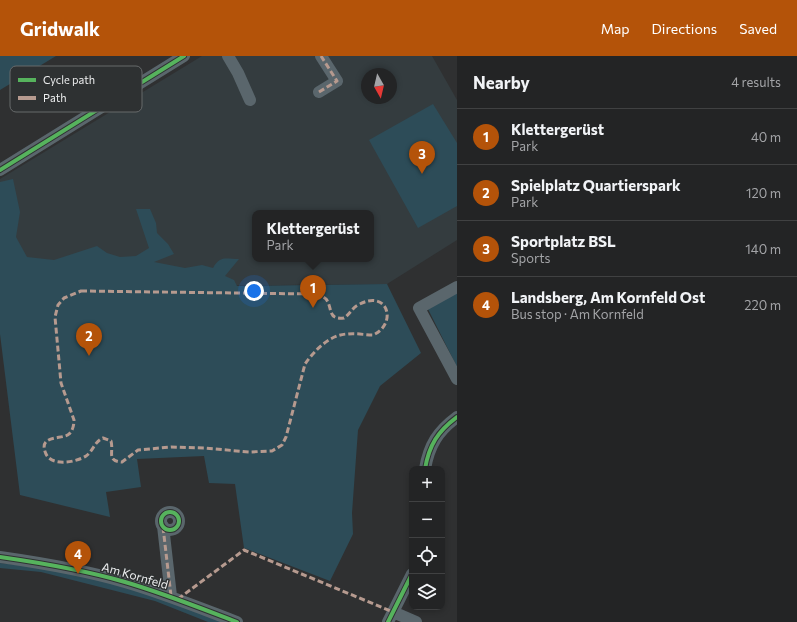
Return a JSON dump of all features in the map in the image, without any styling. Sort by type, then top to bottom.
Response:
[{"type":"street","points":[[142,82],[184,56]]},
{"type":"street","points":[[228,56],[238,73],[250,100]]},
{"type":"street","points":[[319,92],[337,81],[321,56]]},
{"type":"street","points":[[0,170],[94,112]]},
{"type":"street","points":[[457,287],[419,308],[457,379]]},
{"type":"street","points":[[426,466],[434,442],[444,427],[457,417]]},
{"type":"street","name":"Am Kornfeld","points":[[163,526],[170,596]]},
{"type":"street","name":"Am Kornfeld","points":[[0,557],[79,571],[125,582],[170,596],[237,622]]},
{"type":"street","points":[[409,580],[391,617],[416,622]]},
{"type":"shaded area","points":[[0,56],[56,56],[40,66],[10,66],[10,84],[0,90]]},
{"type":"shaded area","points":[[202,56],[432,56],[457,100],[457,240],[387,284],[0,288],[0,179],[110,112],[142,112],[142,93]]},
{"type":"shaded area","points":[[433,104],[457,143],[457,206],[418,228],[369,140]]},
{"type":"shaded area","points":[[13,179],[20,212],[16,237],[27,257],[54,260],[97,246],[107,253],[120,257],[136,256],[149,248],[136,209],[150,209],[156,223],[157,233],[168,244],[174,254],[154,262],[185,268],[202,265],[213,268],[221,259],[239,259],[225,276],[234,280],[237,286],[387,284],[421,353],[380,386],[358,430],[352,513],[353,534],[330,581],[244,548],[235,484],[209,483],[204,456],[137,459],[141,487],[106,492],[110,517],[20,495],[0,334],[0,182]]},
{"type":"shaded area","points":[[457,292],[457,367],[428,309]]},
{"type":"shaded area","points":[[0,563],[36,567],[124,585],[224,622],[208,622],[155,601],[41,572],[0,568]]},
{"type":"marked path","points":[[319,92],[337,81],[321,56]]},
{"type":"marked path","points":[[81,291],[313,294],[322,296],[326,299],[331,313],[335,317],[344,318],[356,306],[368,301],[377,301],[383,304],[387,316],[381,330],[373,335],[341,335],[323,344],[313,354],[305,364],[286,437],[282,445],[272,451],[249,452],[171,447],[138,450],[122,462],[112,458],[111,441],[103,438],[98,441],[86,456],[77,460],[59,462],[49,458],[46,454],[44,448],[45,443],[48,440],[69,434],[74,420],[61,383],[55,317],[58,305],[64,298],[81,291]]},
{"type":"marked path","points":[[163,527],[171,596]]},
{"type":"marked path","points":[[178,599],[244,550],[393,612]]},
{"type":"cycle path","points":[[142,82],[184,56]]},
{"type":"cycle path","points":[[0,170],[94,112]]},
{"type":"cycle path","points":[[426,466],[435,439],[450,422],[457,417]]},
{"type":"cycle path","points":[[170,512],[174,513],[178,517],[179,521],[178,525],[174,529],[170,530],[166,529],[162,525],[161,521],[162,517],[166,513],[170,512]]},
{"type":"cycle path","points":[[0,557],[63,567],[110,578],[139,586],[237,622]]},
{"type":"cycle path","points":[[388,622],[409,580]]},
{"type":"place","name":"Sportplatz BSL","points":[[422,174]]},
{"type":"place","name":"Klettergerüst","points":[[313,308]]},
{"type":"place","name":"Spielplatz Quartierspark","points":[[89,356]]},
{"type":"place","name":"Landsberg, Am Kornfeld Ost","points":[[78,574]]}]
